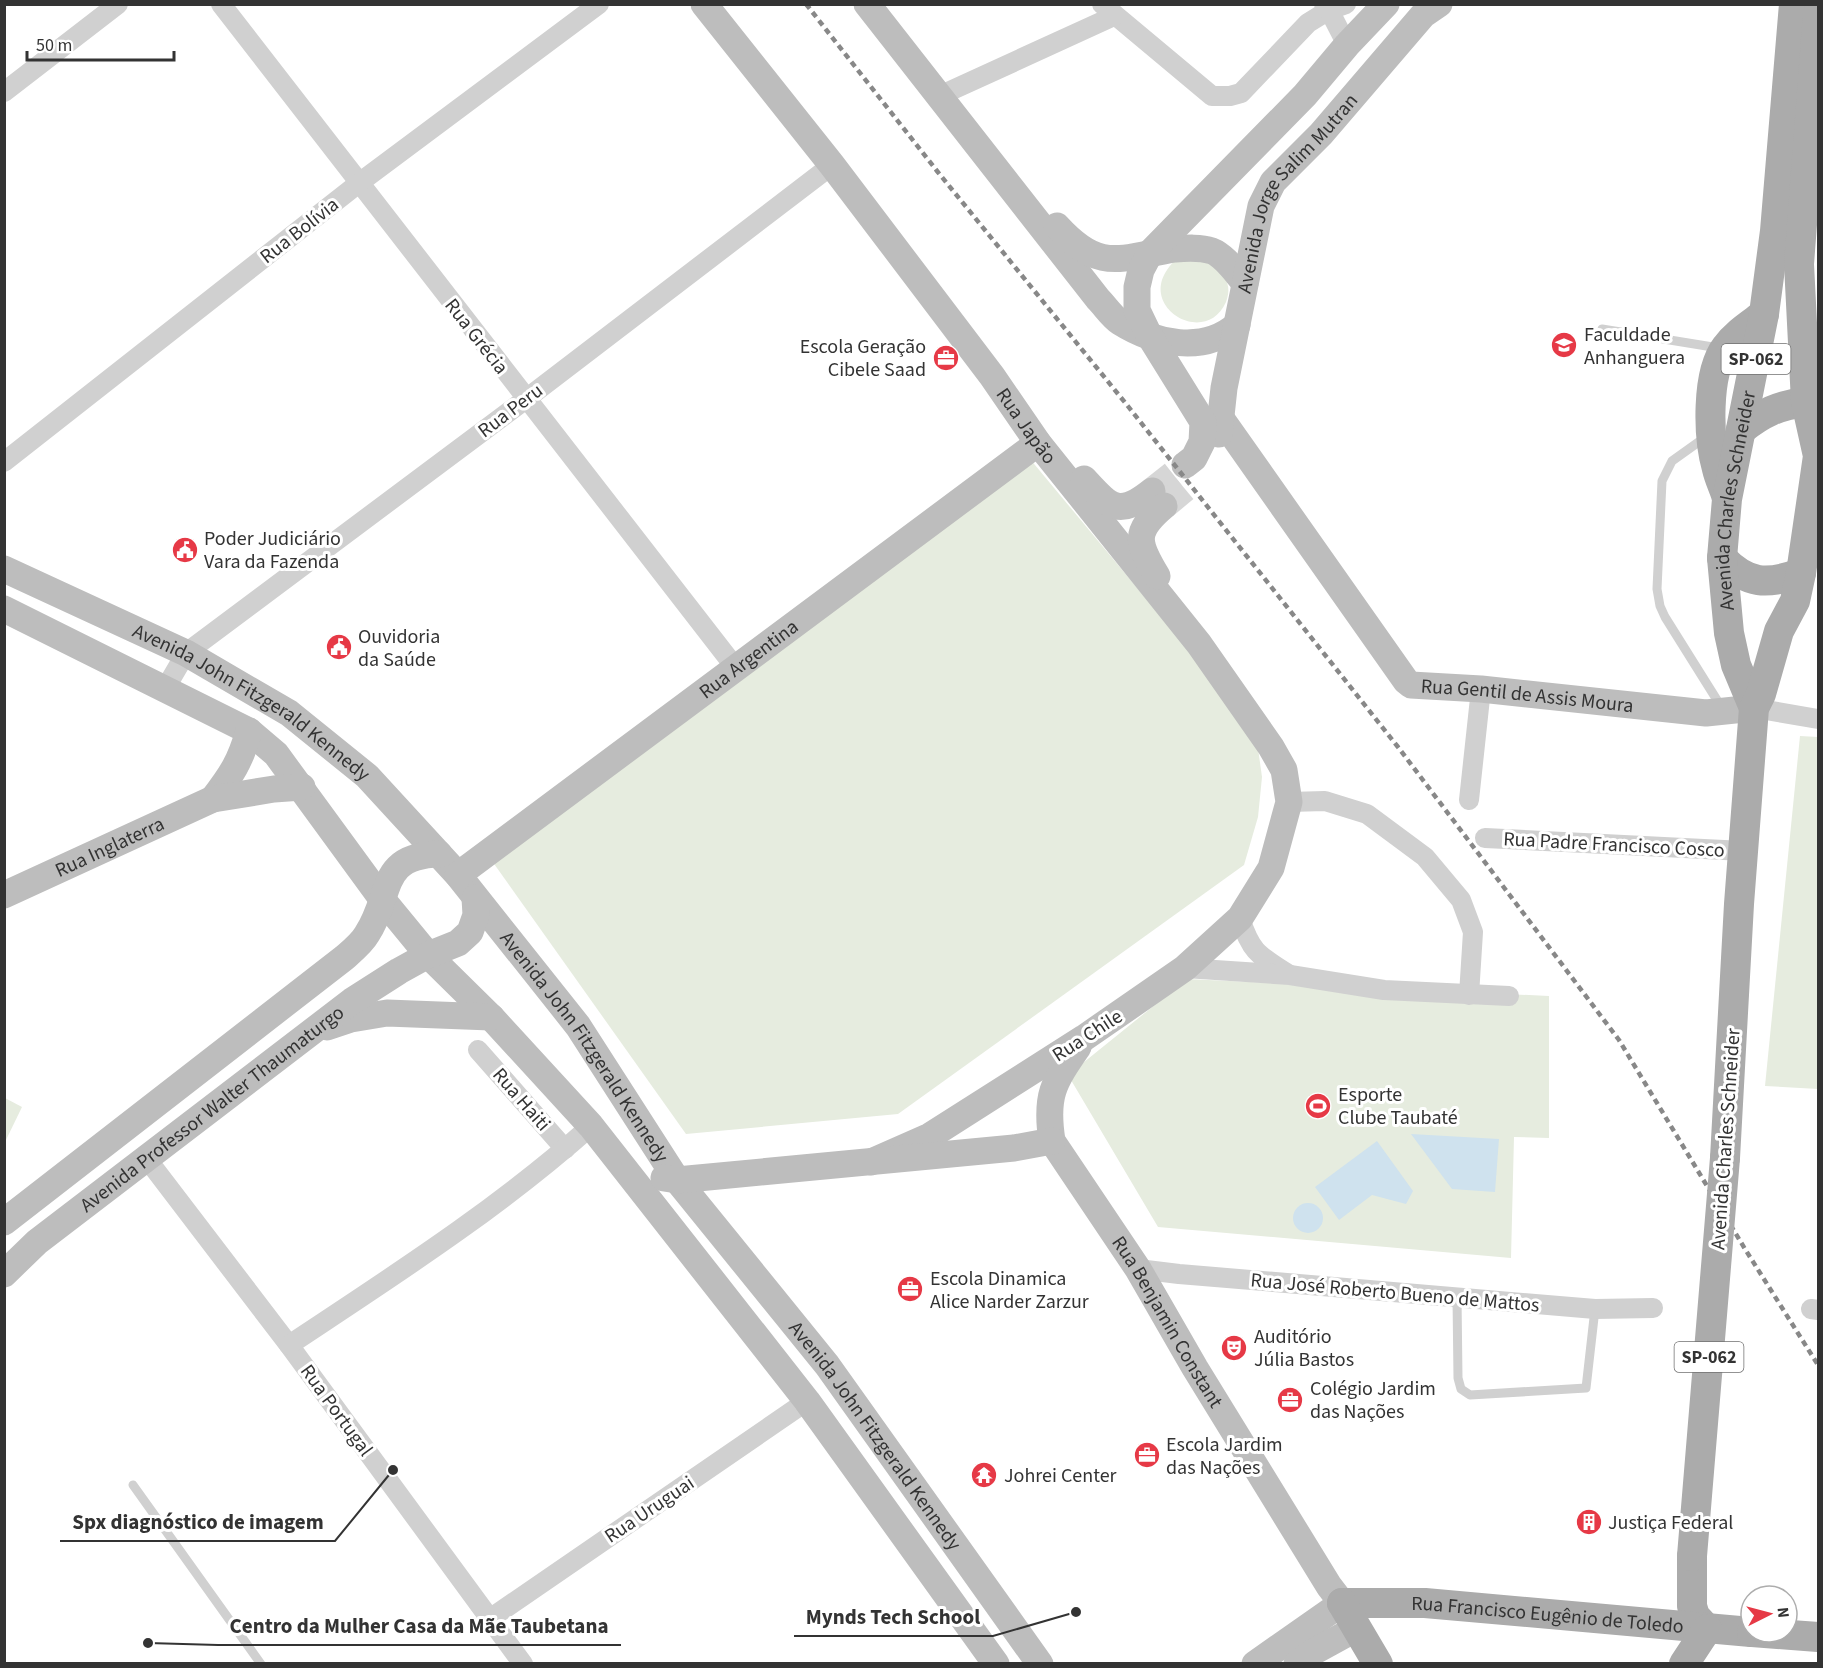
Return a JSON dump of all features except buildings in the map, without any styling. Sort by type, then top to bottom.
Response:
[{"type":"main road","name":"Rua Japão","points":[[704,4],[832,165],[992,376],[1038,443],[1198,644],[1271,747],[1284,770],[1289,802],[1271,868]]},
{"type":"main road","points":[[867,4],[1073,243],[1091,255],[1107,259],[1125,259],[1190,247],[1213,251],[1245,283]]},
{"type":"main road","points":[[885,4],[944,94],[1098,299],[1119,322],[1168,342],[1199,343],[1226,335],[1237,325]]},
{"type":"main road","name":"Avenida Jorge Salim Mutran","points":[[1386,4],[1347,45],[1305,95],[1150,253],[1141,270],[1137,287],[1137,310],[1149,335],[1203,422],[1202,442],[1190,472],[1208,466],[1219,447],[1224,388],[1245,283],[1261,206],[1273,182],[1321,134],[1423,15],[1439,4]]},
{"type":"main road","name":"Avenida Charles Schneider","points":[[1754,708],[1736,665],[1729,633],[1722,558],[1727,499],[1764,314],[1775,231],[1794,4]]},
{"type":"main road","name":"Avenida Charles Schneider","points":[[1707,1629],[1695,1616],[1692,1606],[1692,1563],[1724,1179],[1739,904],[1754,708],[1761,694],[1779,631],[1795,601],[1818,456],[1799,264],[1816,80],[1818,13]]},
{"type":"main road","name":"SP-062","points":[[1727,499],[1716,468],[1711,432],[1711,399],[1715,371],[1724,349],[1739,332],[1764,314]]},
{"type":"main road","points":[[992,376],[1103,499],[1118,507],[1158,499],[1141,537],[1147,558],[1198,644]]},
{"type":"main road","points":[[1741,430],[1770,410],[1787,404],[1812,403]]},
{"type":"main road","name":"Rua Gentil de Assis Moura","points":[[1220,417],[1406,681],[1420,686],[1481,688],[1706,713],[1754,708]]},
{"type":"main road","name":"Rua Argentina","points":[[458,875],[1038,443]]},
{"type":"main road","points":[[1722,558],[1734,570],[1749,579],[1768,582],[1801,573]]},
{"type":"main road","name":"Avenida John Fitzgerald Kennedy","points":[[4,569],[186,653],[290,713],[367,776],[458,875],[578,1026],[677,1180],[827,1365],[1040,1664]]},
{"type":"main road","name":"Avenida John Fitzgerald Kennedy","points":[[4,609],[249,731],[276,754],[382,898],[428,955],[491,1017],[598,1134],[807,1401],[996,1664]]},
{"type":"main road","name":"Avenida John Fitzgerald Kennedy","points":[[213,799],[233,773],[243,754],[249,731]]},
{"type":"main road","name":"Avenida John Fitzgerald Kennedy","points":[[213,799],[302,787]]},
{"type":"main road","name":"Rua Inglaterra","points":[[4,895],[213,799]]},
{"type":"main road","points":[[382,898],[392,874],[406,860],[421,855],[439,854]]},
{"type":"main road","name":"Rua Chile","points":[[871,1162],[930,1136],[1084,1038],[1185,968],[1240,918],[1271,868]]},
{"type":"main road","name":"Avenida Professor Walter Thaumaturgo","points":[[4,1222],[344,958],[367,934],[382,898]]},
{"type":"main road","points":[[428,955],[458,943],[470,932],[476,915],[475,898]]},
{"type":"main road","name":"Avenida Professor Walter Thaumaturgo","points":[[5,1274],[37,1242],[147,1160],[306,1034],[352,1001],[428,955]]},
{"type":"main road","points":[[306,1034],[351,1019],[387,1013],[491,1017]]},
{"type":"main road","name":"Rua Benjamin Constant","points":[[1084,1038],[1051,1090],[1048,1118],[1052,1141],[1138,1269],[1195,1368],[1329,1586],[1350,1615],[1378,1664]]},
{"type":"main road","points":[[598,1134],[645,1171],[677,1180]]},
{"type":"main road","name":"Rua Chile","points":[[677,1180],[1014,1148],[1052,1141]]},
{"type":"main road","points":[[4,1265],[5,1274]]},
{"type":"main road","name":"Avenida Charles Schneider","points":[[1655,1623],[1668,1614],[1678,1600],[1692,1563]]},
{"type":"main road","name":"Rua Francisco Eugênio de Toledo","points":[[1350,1615],[1378,1604],[1425,1603],[1739,1631]]},
{"type":"main road","points":[[1255,1664],[1350,1615]]},
{"type":"main road","points":[[1297,1664],[1315,1651],[1350,1615]]},
{"type":"main road","points":[[1684,1664],[1707,1629]]},
{"type":"main road","name":"Rua Francisco Eugênio de Toledo","points":[[1799,1636],[1818,1637]]},
{"type":"street","points":[[4,92],[118,4]]},
{"type":"street","name":"Rua Grécia","points":[[221,4],[735,667]]},
{"type":"street","name":"Rua Bolívia","points":[[4,462],[359,183],[598,4]]},
{"type":"street","points":[[944,94],[1108,10],[1212,96],[1230,96],[1241,93],[1308,23],[1333,6],[1347,45]]},
{"type":"street","name":"Rua Peru","points":[[186,653],[526,399],[832,165]]},
{"type":"street","points":[[165,689],[186,653]]},
{"type":"street","points":[[1469,800],[1481,688]]},
{"type":"street","points":[[1754,708],[1818,719]]},
{"type":"street","points":[[1289,802],[1325,801],[1367,814],[1425,857],[1461,900],[1473,932],[1469,995]]},
{"type":"street","name":"Rua Padre Francisco Cosco","points":[[1485,838],[1744,851]]},
{"type":"street","points":[[1240,918],[1247,940],[1258,955],[1290,975]]},
{"type":"street","points":[[1185,968],[1290,975],[1384,990],[1509,996]]},
{"type":"street","name":"Rua Haiti","points":[[478,1050],[565,1149]]},
{"type":"street","points":[[289,1345],[436,1248],[565,1149],[598,1134]]},
{"type":"street","name":"Rua Portugal","points":[[147,1160],[289,1345],[523,1664]]},
{"type":"street","name":"Rua José Roberto Bueno de Mattos","points":[[1138,1269],[1595,1309],[1653,1308]]},
{"type":"street","name":"Rua Uruguai","points":[[490,1618],[807,1401]]},
{"type":"lane","points":[[1602,329],[1724,349]]},
{"type":"lane","points":[[1711,432],[1672,461],[1662,481],[1657,589],[1665,617],[1724,712]]},
{"type":"lane","points":[[1457,1298],[1458,1378],[1461,1389],[1470,1395],[1586,1388],[1595,1309]]},
{"type":"lane","points":[[133,1485],[261,1664]]},
{"type":"shaded area","points":[[1204,256],[1224,276],[1227,281],[1228,294],[1226,302],[1217,315],[1205,321],[1191,322],[1179,318],[1169,309],[1162,298],[1161,284],[1168,268],[1178,258]]},
{"type":"shaded area","points":[[1030,459],[1237,708],[1257,741],[1262,777],[1258,817],[1244,865],[898,1114],[686,1134],[492,861]]},
{"type":"shaded area","points":[[1800,736],[1818,737],[1818,1089],[1765,1086]]},
{"type":"shaded area","name":"Esporte Clube Taubaté","points":[[1187,979],[1549,996],[1549,1138],[1514,1137],[1511,1258],[1158,1227],[1068,1075]]},
{"type":"shaded area","points":[[5,1098],[22,1107],[5,1142]]},
{"type":"water","points":[[1411,1134],[1499,1139],[1495,1192],[1452,1189]]},
{"type":"water","points":[[1377,1141],[1413,1191],[1406,1204],[1372,1195],[1339,1220],[1315,1187]]},
{"type":"water","points":[[1308,1203],[1318,1208],[1323,1218],[1318,1228],[1308,1233],[1298,1228],[1293,1218],[1298,1208]]},
{"type":"tunnel","points":[[1152,491],[1185,465]]},
{"type":"tunnel","points":[[1164,506],[1195,480]]},
{"type":"railway","points":[[806,4],[1398,747],[1619,1040],[1818,1365]]},
{"type":"place","name":"Faculdade Anhanguera","points":[[1564,345]]},
{"type":"place","name":"Escola Geração Cibele Saad","points":[[946,358]]},
{"type":"place","name":"Poder Judiciário Vara da Fazenda","points":[[185,550]]},
{"type":"place","name":"Ouvidoria da Saúde","points":[[339,647]]},
{"type":"place","name":"Esporte Clube Taubaté","points":[[1318,1106]]},
{"type":"place","name":"Escola Dinamica Alice Narder Zarzur","points":[[910,1289]]},
{"type":"place","name":"Auditório Júlia Bastos","points":[[1234,1348]]},
{"type":"place","name":"Colégio Jardim das Nações","points":[[1290,1400]]},
{"type":"place","name":"Escola Jardim das Nações","points":[[1147,1455]]},
{"type":"place","name":"Spx diagnóstico de imagem","points":[[393,1470]]},
{"type":"place","name":"Johrei Center","points":[[984,1475]]},
{"type":"place","name":"Justiça Federal","points":[[1589,1522]]},
{"type":"place","name":"Mynds Tech School","points":[[1076,1612]]},
{"type":"place","name":"Centro da Mulher Casa da Mãe Taubetana","points":[[148,1643]]}]
